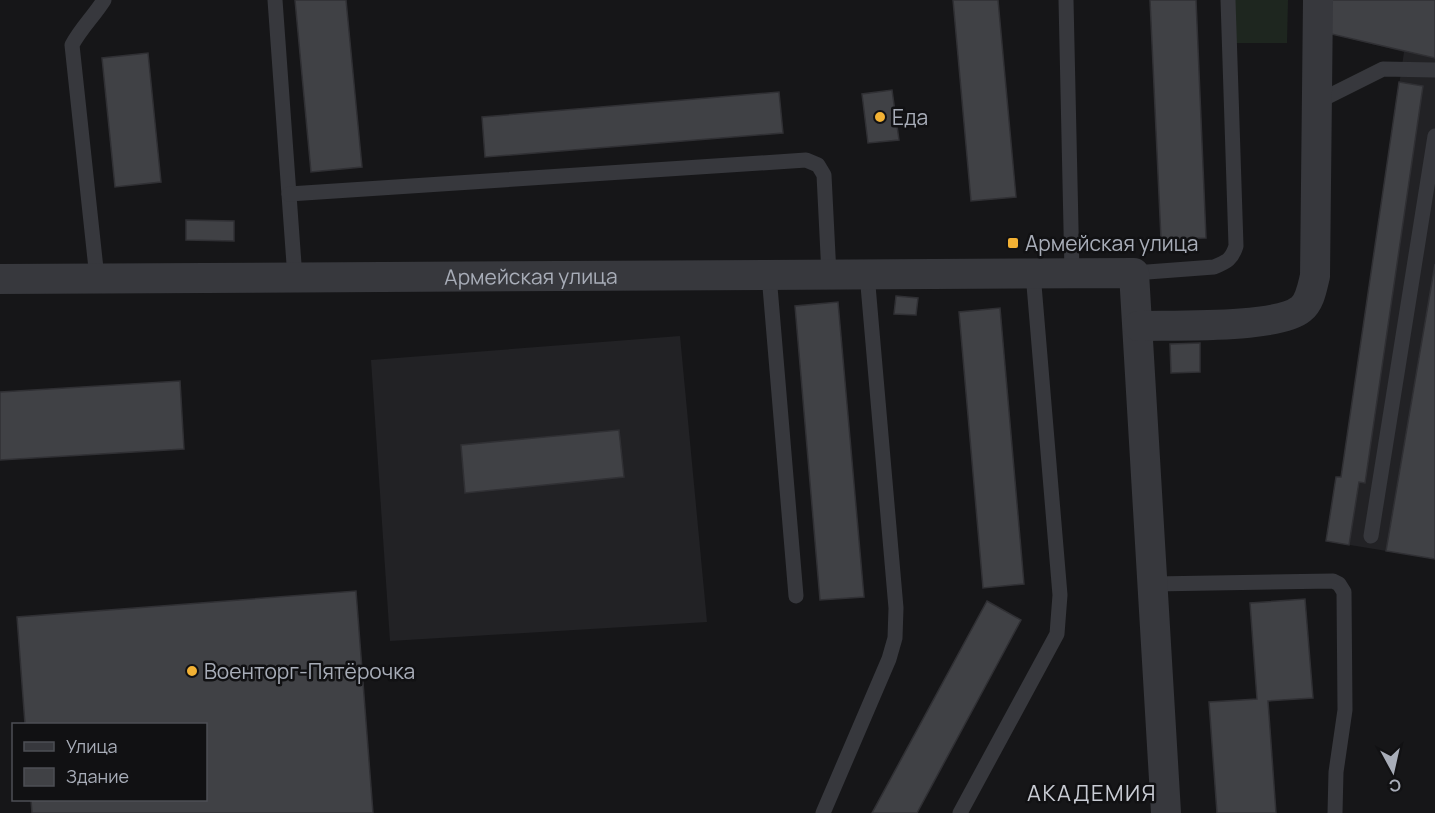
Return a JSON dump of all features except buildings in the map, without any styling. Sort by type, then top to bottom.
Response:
[{"type":"street","points":[[1138,326],[1276,320],[1303,308],[1311,294],[1315,276],[1318,0]]},
{"type":"street","name":"Армейская улица","points":[[0,279],[1134,273]]},
{"type":"street","points":[[1134,273],[1166,813]]},
{"type":"lane","points":[[97,278],[72,45],[80,29],[95,15],[104,0]]},
{"type":"lane","points":[[276,0],[295,278]]},
{"type":"lane","points":[[1066,0],[1072,273]]},
{"type":"lane","points":[[1134,273],[1214,267],[1233,256],[1236,246],[1228,0]]},
{"type":"lane","points":[[1317,102],[1383,69],[1435,70]]},
{"type":"lane","points":[[1371,536],[1435,136]]},
{"type":"lane","points":[[289,194],[806,160],[818,165],[824,175],[829,275]]},
{"type":"lane","points":[[960,813],[1057,634],[1060,595],[1034,273]]},
{"type":"lane","points":[[823,813],[890,659],[895,638],[888,516],[867,274]]},
{"type":"lane","points":[[770,275],[796,596]]},
{"type":"lane","points":[[1153,585],[1333,581],[1339,584],[1344,592],[1345,710],[1336,772],[1335,813]]},
{"type":"shaded area","points":[[1234,0],[1288,0],[1287,43],[1236,43]]},
{"type":"shaded area","points":[[1435,0],[1435,559],[1326,541],[1336,477],[1341,477],[1404,52],[1327,33]]},
{"type":"shaded area","points":[[680,336],[707,622],[390,641],[371,360]]},
{"type":"place","name":"Еда","points":[[880,117]]},
{"type":"place","name":"Армейская улица","points":[[1013,243]]},
{"type":"place","name":"Военторг-Пятёрочка","points":[[192,671]]},
{"type":"district","name":"АКАДЕМИЯ","points":[[1092,793]]}]
